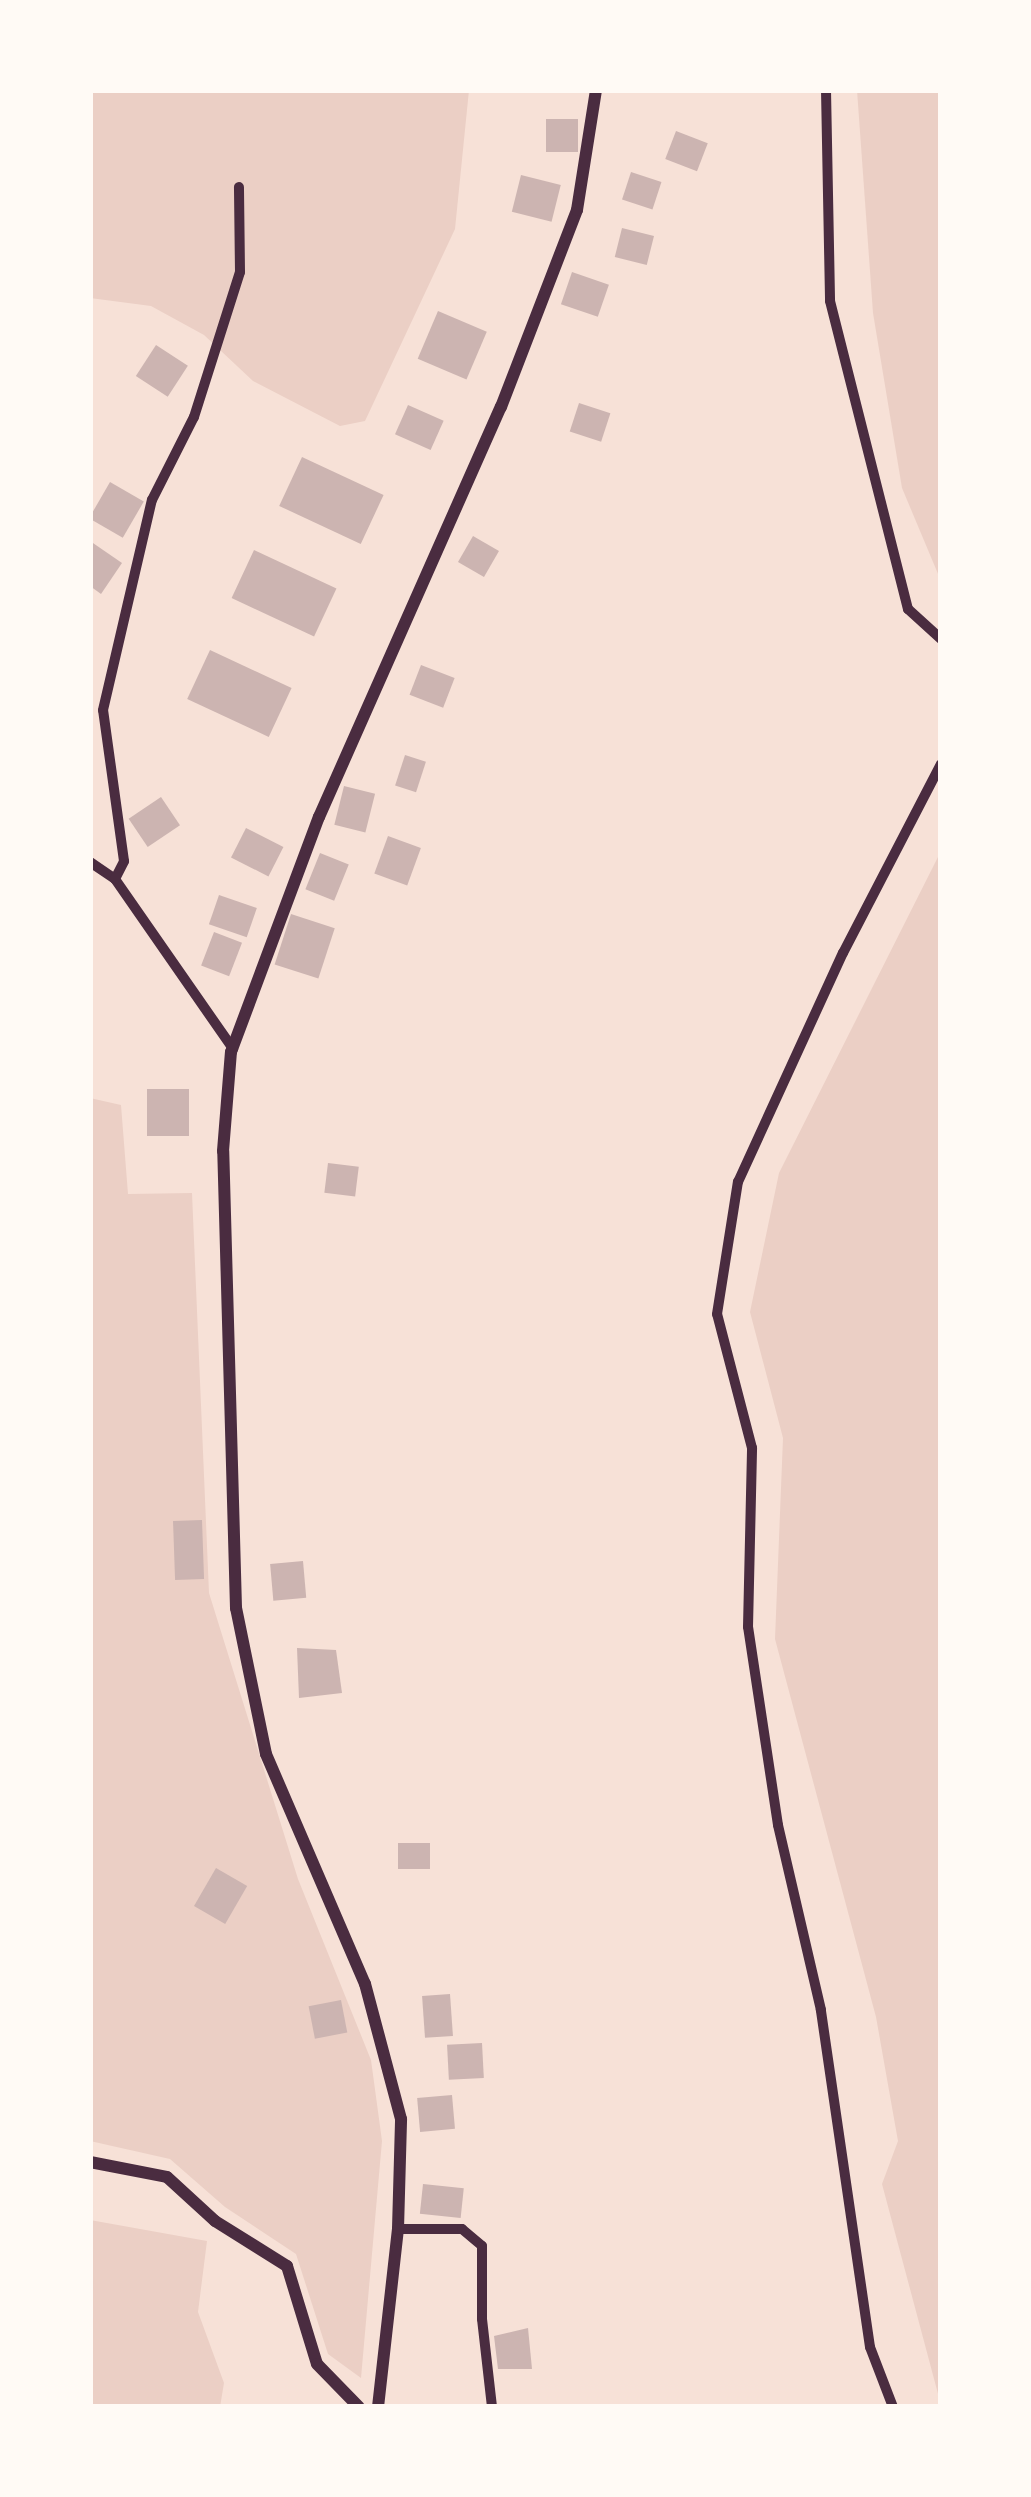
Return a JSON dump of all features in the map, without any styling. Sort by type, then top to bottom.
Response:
[{"type":"street","points":[[378,2407],[398,2229],[400,2119],[371,2007],[266,1754],[236,1608],[223,1150],[233,1048],[319,817],[502,407],[569,232],[596,90]]},
{"type":"street","points":[[826,90],[830,301],[908,609],[941,639]]},
{"type":"street","points":[[115,879],[124,861],[103,710],[152,500],[194,417],[240,272],[239,187]]},
{"type":"street","points":[[893,2407],[871,2347],[821,2011],[778,1825],[748,1627],[752,1448],[717,1314],[738,1182],[843,953],[941,764]]},
{"type":"street","points":[[90,862],[115,879],[233,1048]]},
{"type":"street","points":[[90,2162],[167,2177],[215,2221],[287,2266],[317,2364],[359,2407]]},
{"type":"street","points":[[398,2229],[462,2229],[482,2246],[482,2319],[493,2407]]},
{"type":"shaded area","points":[[90,90],[469,90],[455,229],[365,421],[340,426],[253,381],[204,335],[151,306],[90,298]]},
{"type":"shaded area","points":[[857,90],[941,90],[941,581],[902,488],[873,313]]},
{"type":"shaded area","points":[[941,851],[941,2405],[882,2184],[898,2141],[876,2017],[775,1639],[783,1438],[750,1312],[779,1173]]},
{"type":"shaded area","points":[[90,1098],[121,1105],[128,1194],[192,1193],[209,1593],[298,1879],[371,2060],[382,2141],[361,2378],[328,2354],[296,2254],[225,2207],[170,2159],[90,2141]]},
{"type":"shaded area","points":[[90,2220],[207,2241],[198,2312],[224,2383],[220,2407],[90,2407]]},
{"type":"building","points":[[546,119],[578,119],[578,152],[546,152]]},
{"type":"building","points":[[676,131],[708,143],[697,171],[665,159]]},
{"type":"building","points":[[631,172],[661,182],[652,209],[622,200]]},
{"type":"building","points":[[521,175],[561,185],[552,222],[512,212]]},
{"type":"building","points":[[622,228],[654,236],[647,265],[615,257]]},
{"type":"building","points":[[572,272],[609,285],[598,317],[561,304]]},
{"type":"building","points":[[438,311],[487,332],[466,380],[418,359]]},
{"type":"building","points":[[156,345],[188,366],[168,397],[136,376]]},
{"type":"building","points":[[579,403],[610,413],[601,442],[570,432]]},
{"type":"building","points":[[408,405],[444,421],[431,450],[395,434]]},
{"type":"building","points":[[302,457],[384,495],[361,544],[279,506]]},
{"type":"building","points":[[110,482],[144,502],[123,538],[90,519]]},
{"type":"building","points":[[473,536],[499,551],[484,577],[458,562]]},
{"type":"building","points":[[90,541],[122,563],[101,594],[90,586]]},
{"type":"building","points":[[254,550],[336,588],[314,636],[232,598]]},
{"type":"building","points":[[210,650],[292,688],[269,737],[187,699]]},
{"type":"building","points":[[421,665],[455,678],[443,708],[410,695]]},
{"type":"building","points":[[405,755],[426,762],[416,792],[395,785]]},
{"type":"building","points":[[344,786],[375,794],[365,833],[334,825]]},
{"type":"building","points":[[161,797],[180,825],[148,847],[129,819]]},
{"type":"building","points":[[246,828],[283,847],[268,876],[231,857]]},
{"type":"building","points":[[388,836],[421,848],[407,886],[374,874]]},
{"type":"building","points":[[320,853],[349,865],[334,901],[305,889]]},
{"type":"building","points":[[219,895],[257,908],[247,937],[209,924]]},
{"type":"building","points":[[291,914],[335,928],[318,979],[275,964]]},
{"type":"building","points":[[214,932],[242,943],[229,976],[201,966]]},
{"type":"building","points":[[147,1089],[189,1089],[189,1136],[147,1136]]},
{"type":"building","points":[[328,1163],[359,1167],[355,1197],[324,1193]]},
{"type":"building","points":[[202,1520],[204,1579],[175,1580],[173,1521]]},
{"type":"building","points":[[303,1561],[306,1598],[273,1601],[270,1564]]},
{"type":"building","points":[[297,1648],[336,1650],[342,1693],[299,1698]]},
{"type":"building","points":[[398,1843],[430,1843],[430,1869],[398,1869]]},
{"type":"building","points":[[216,1868],[247,1886],[225,1924],[194,1906]]},
{"type":"building","points":[[450,1994],[453,2036],[425,2038],[422,1996]]},
{"type":"building","points":[[341,2000],[347,2032],[315,2039],[309,2006]]},
{"type":"building","points":[[482,2043],[484,2078],[449,2080],[447,2045]]},
{"type":"building","points":[[452,2095],[455,2129],[420,2132],[417,2098]]},
{"type":"building","points":[[423,2184],[464,2188],[461,2218],[420,2214]]},
{"type":"building","points":[[528,2328],[532,2369],[498,2369],[494,2336]]}]
